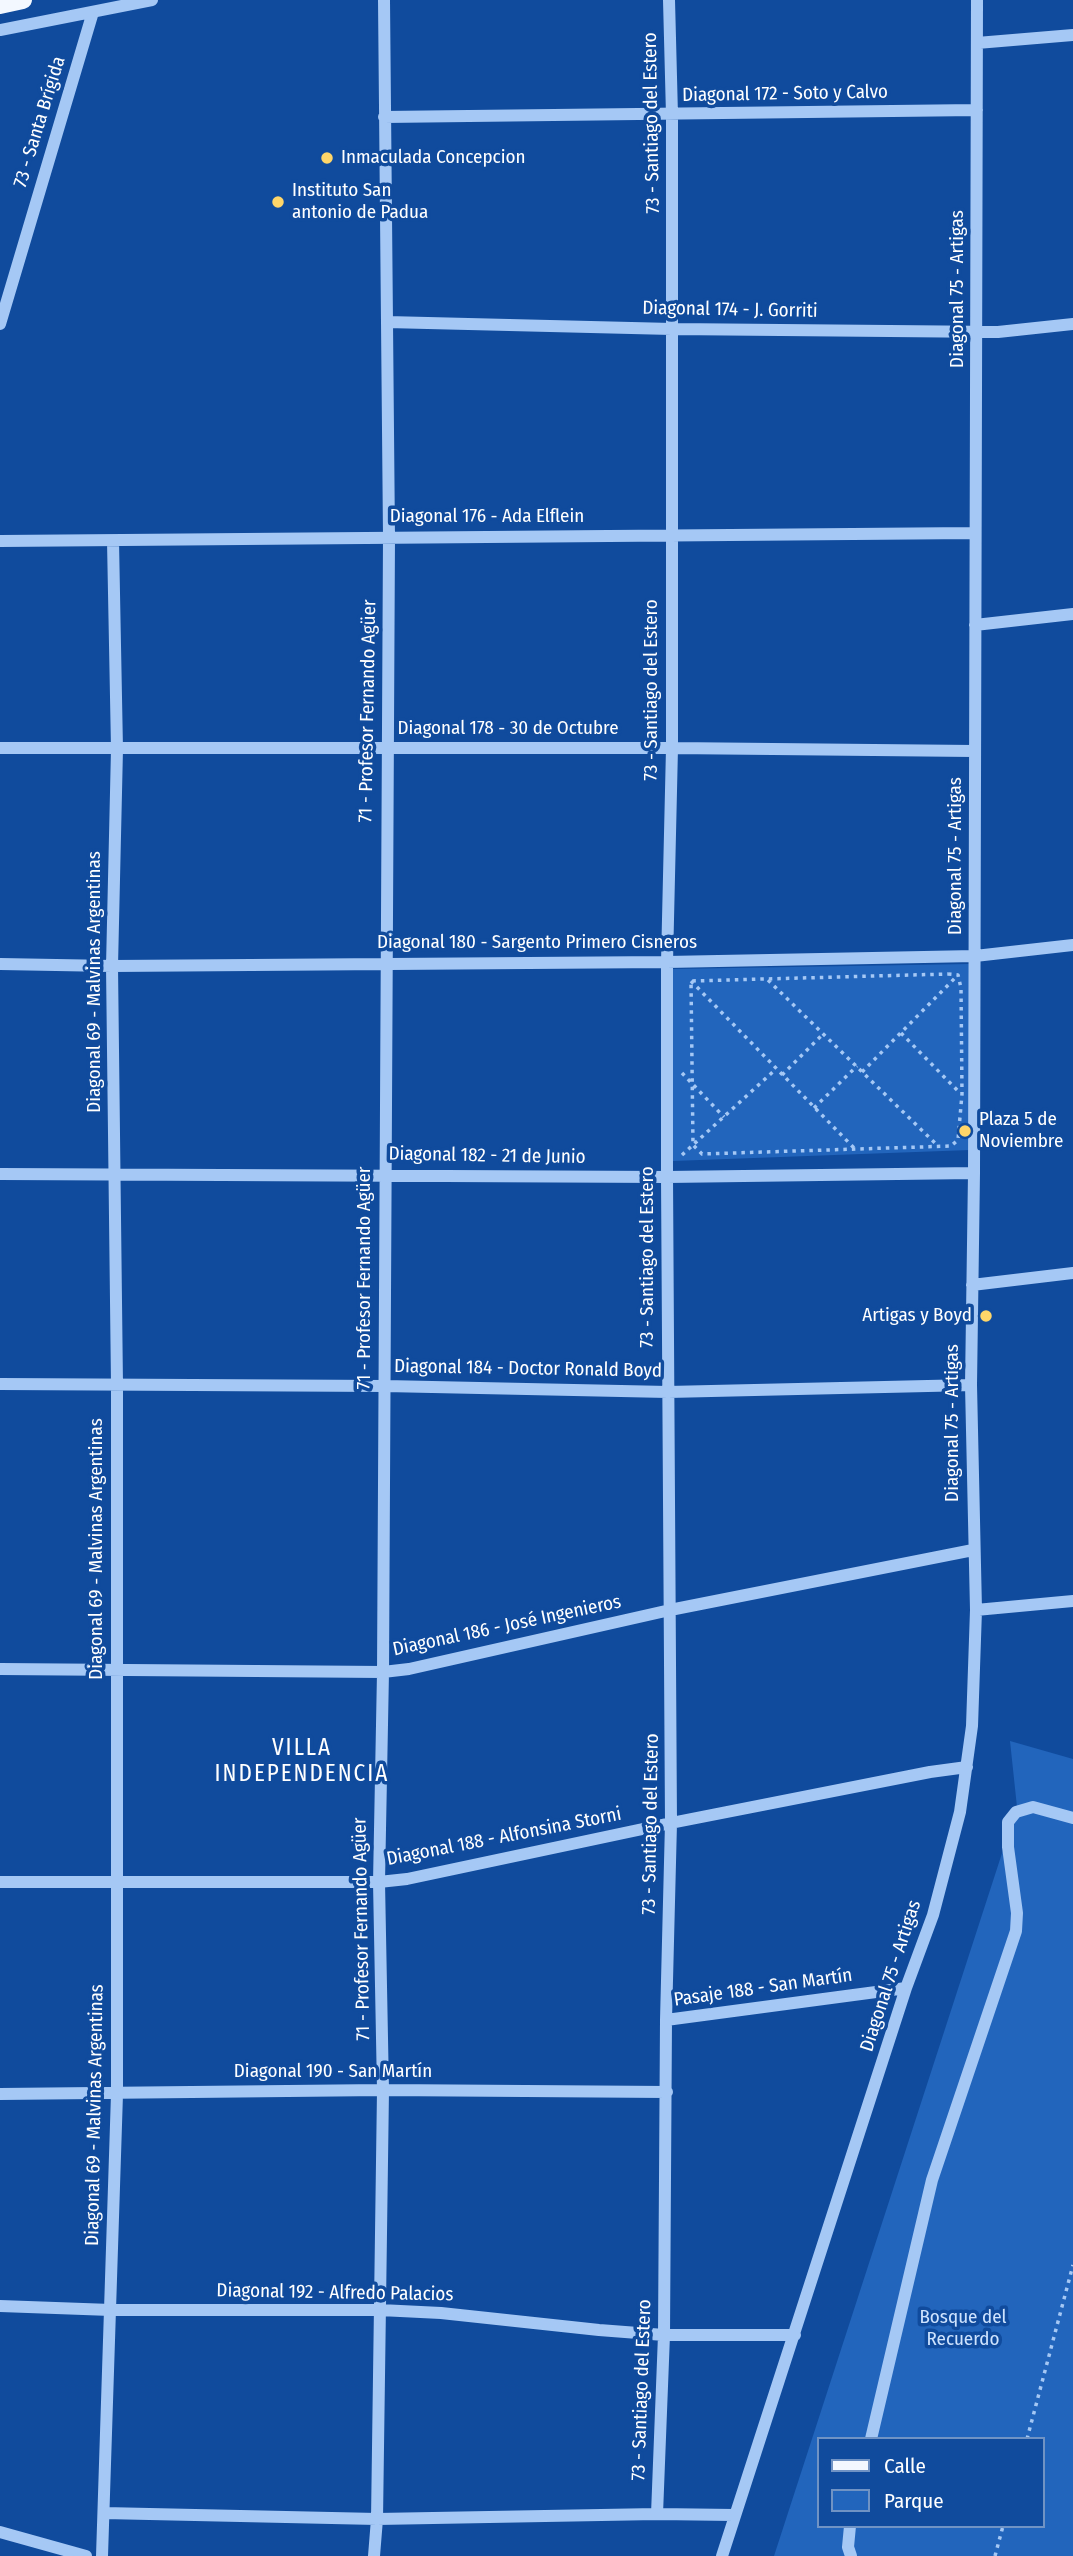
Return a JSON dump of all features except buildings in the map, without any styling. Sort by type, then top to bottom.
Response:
[{"type":"main road","points":[[0,5],[23,0]]},
{"type":"street","points":[[0,30],[152,0]]},
{"type":"street","name":"71 - Profesor Fernando Agüer","points":[[374,2556],[377,2519],[383,2091],[379,1882],[383,1672],[389,537],[384,0]]},
{"type":"street","name":"73 - Santiago del Estero","points":[[657,2514],[664,2335],[666,2020],[671,1823],[667,1177],[667,962],[672,748],[672,115],[669,0]]},
{"type":"street","name":"Diagonal 75 - Artigas","points":[[722,2556],[906,1988],[933,1915],[960,1812],[972,1726],[976,1610],[971,1385],[975,956],[974,533],[978,332],[977,0]]},
{"type":"street","name":"73 - Santa Brígida","points":[[0,324],[93,12]]},
{"type":"street","points":[[977,44],[1073,35]]},
{"type":"street","name":"Diagonal 172 - Soto y Calvo","points":[[384,117],[977,110]]},
{"type":"street","name":"Diagonal 174 - J. Gorriti","points":[[387,322],[672,329],[978,332],[1073,324]]},
{"type":"street","name":"Diagonal 176 - Ada Elflein","points":[[0,541],[974,533]]},
{"type":"street","name":"Diagonal 69 - Malvinas Argentinas","points":[[102,2556],[117,2094],[117,1385],[112,966],[117,749],[113,541]]},
{"type":"street","points":[[975,625],[1073,614]]},
{"type":"street","name":"Diagonal 178 - 30 de Octubre","points":[[0,748],[974,751]]},
{"type":"street","name":"Diagonal 180 - Sargento Primero Cisneros","points":[[0,964],[112,966],[667,962],[975,956],[1073,945]]},
{"type":"street","name":"Diagonal 182 - 21 de Junio","points":[[0,1174],[667,1177],[974,1173]]},
{"type":"street","points":[[972,1285],[1073,1273]]},
{"type":"street","name":"Diagonal 184 - Doctor Ronald Boyd","points":[[0,1384],[385,1386],[668,1392],[971,1385]]},
{"type":"street","name":"Diagonal 186 - José Ingenieros","points":[[0,1669],[383,1672],[409,1669],[670,1610],[973,1550]]},
{"type":"street","points":[[976,1610],[1073,1601]]},
{"type":"street","name":"Diagonal 188 - Alfonsina Storni","points":[[0,1882],[379,1882],[407,1879],[671,1823],[967,1767]]},
{"type":"street","points":[[871,2437],[932,2180],[1016,1931],[1017,1913],[1007,1822],[1016,1812],[1033,1807],[1073,1818]]},
{"type":"street","name":"Pasaje 188 - San Martín","points":[[666,2020],[906,1988]]},
{"type":"street","name":"Diagonal 190 - San Martín","points":[[0,2094],[667,2092]]},
{"type":"street","name":"Diagonal 192 - Alfredo Palacios","points":[[0,2306],[111,2310],[380,2310],[441,2313],[664,2335],[795,2335]]},
{"type":"street","points":[[104,2513],[377,2519],[734,2515]]},
{"type":"street","points":[[850,2528],[848,2547],[851,2556]]},
{"type":"street","points":[[0,2532],[86,2556]]},
{"type":"path","points":[[691,981],[958,975]]},
{"type":"path","points":[[862,1072],[958,975]]},
{"type":"path","points":[[691,981],[693,1145],[702,1154],[951,1146],[958,1140],[962,1094],[961,988],[958,975]]},
{"type":"path","points":[[767,979],[939,1147]]},
{"type":"path","points":[[691,981],[856,1150]]},
{"type":"path","points":[[901,1033],[962,1094]]},
{"type":"path","points":[[782,1075],[823,1034]]},
{"type":"path","points":[[814,1108],[856,1066]]},
{"type":"path","points":[[681,1157],[776,1069]]},
{"type":"path","points":[[681,1072],[724,1117]]},
{"type":"path","points":[[1028,2437],[1073,2265]]},
{"type":"path","points":[[995,2556],[1002,2528]]},
{"type":"green space","points":[[969,964],[970,1150],[673,1161],[673,969]]},
{"type":"green space","name":"Bosque del Recuerdo","points":[[1010,1741],[1073,1759],[1073,2556],[774,2556],[1017,1807]]},
{"type":"place","name":"Inmaculada Concepcion","points":[[327,158]]},
{"type":"place","name":"Instituto San antonio de Padua","points":[[278,202]]},
{"type":"place","name":"Plaza 5 de Noviembre","points":[[965,1131]]},
{"type":"place","name":"Artigas y Boyd","points":[[986,1316]]},
{"type":"district","name":"VILLA INDEPENDENCIA","points":[[302,1762]]}]
